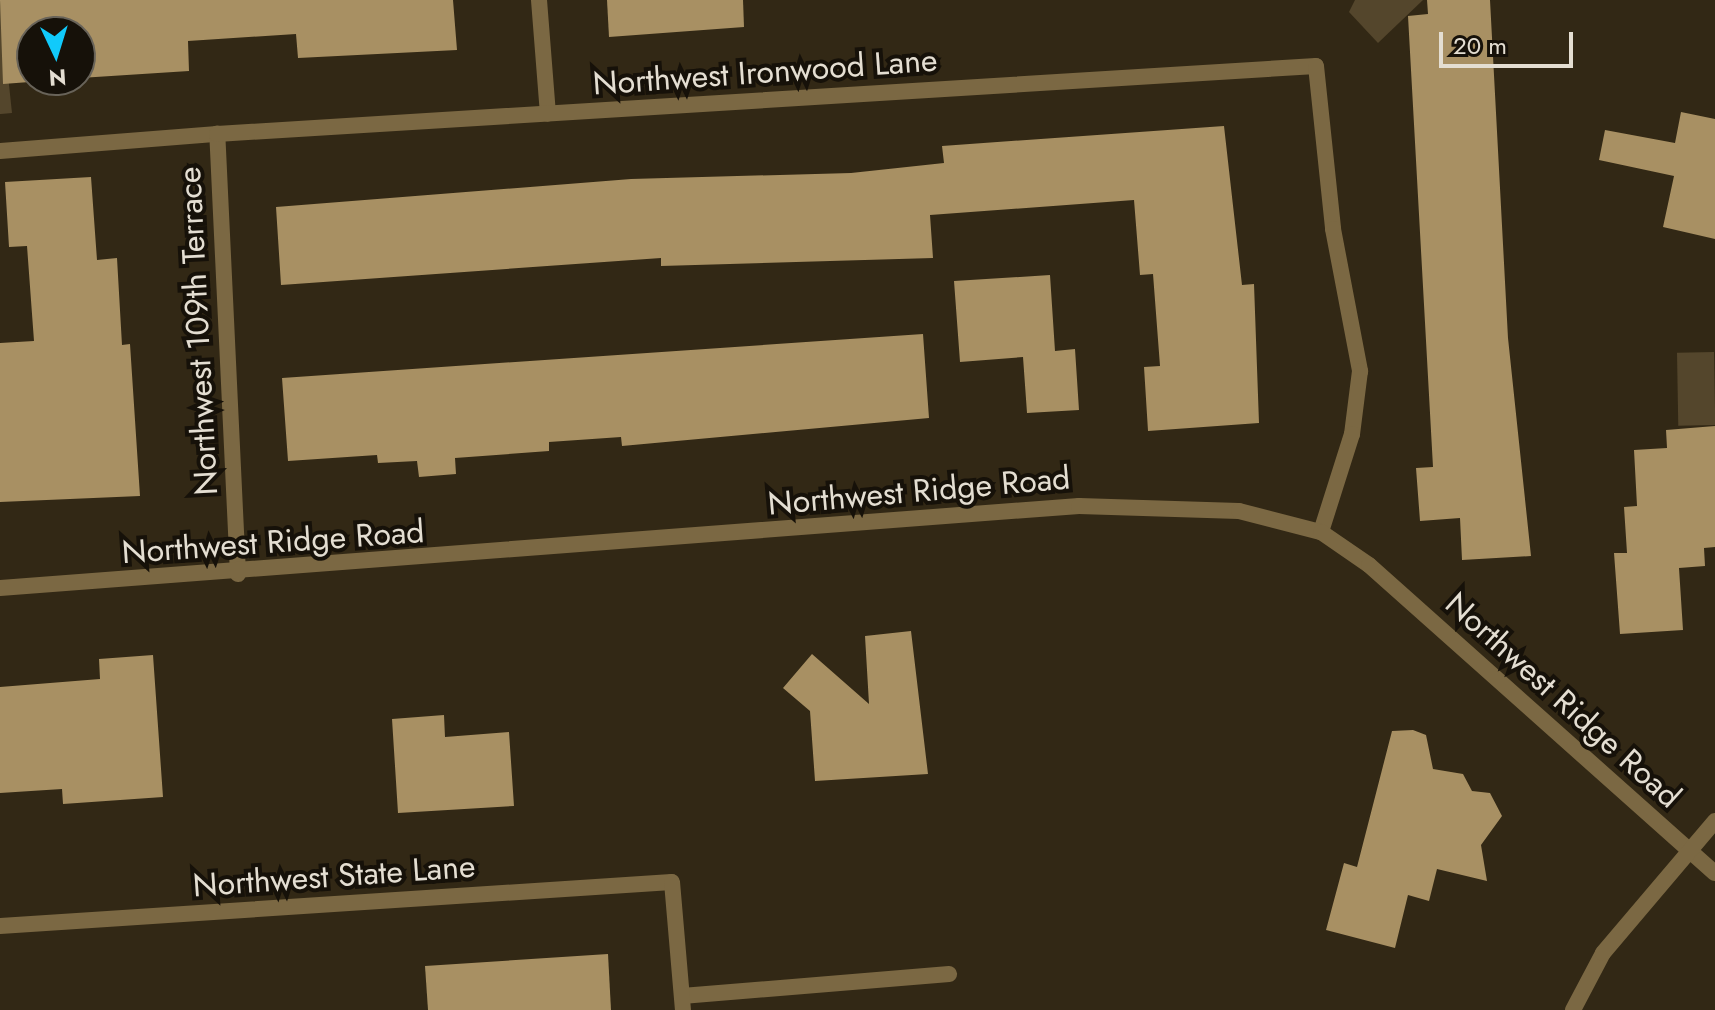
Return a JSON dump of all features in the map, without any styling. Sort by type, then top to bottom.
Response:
[{"type":"street","points":[[539,0],[548,114]]},
{"type":"street","name":"Northwest Ironwood Lane","points":[[0,151],[217,134],[1316,66],[1333,229],[1360,371],[1352,434],[1321,532]]},
{"type":"street","name":"Northwest 109th Terrace","points":[[217,134],[238,574]]},
{"type":"street","name":"Northwest Ridge Road","points":[[0,588],[238,574],[1129,503],[1239,511],[1321,532],[1380,575],[1715,873]]},
{"type":"street","points":[[1573,1010],[1603,953],[1715,821]]},
{"type":"street","name":"Northwest State Lane","points":[[0,926],[672,882],[682,1003]]},
{"type":"street","points":[[682,1003],[949,974]]},
{"type":"shaded area","points":[[0,0],[12,113],[1,114],[0,114]]},
{"type":"shaded area","points":[[1355,0],[1423,0],[1378,43],[1349,12]]},
{"type":"shaded area","points":[[1714,352],[1715,425],[1678,426],[1677,353]]},
{"type":"building","points":[[0,0],[453,0],[457,50],[298,58],[296,34],[188,41],[189,71],[96,77],[96,16],[16,16],[16,83],[3,84]]},
{"type":"building","points":[[607,0],[743,0],[744,27],[609,37]]},
{"type":"building","points":[[1427,0],[1490,0],[1508,338],[1531,556],[1462,560],[1460,518],[1420,521],[1416,468],[1433,467],[1408,16],[1428,14]]},
{"type":"building","points":[[1681,112],[1715,119],[1715,239],[1663,227],[1674,176],[1599,160],[1605,130],[1675,143]]},
{"type":"building","points":[[1224,126],[1242,285],[1254,284],[1259,423],[1148,431],[1144,367],[1160,366],[1153,274],[1140,275],[1134,200],[930,215],[933,258],[661,266],[661,258],[281,285],[276,207],[631,179],[851,173],[944,163],[942,146]]},
{"type":"building","points":[[91,177],[97,260],[117,258],[122,345],[130,344],[140,496],[0,502],[0,343],[34,341],[27,246],[9,247],[5,182]]},
{"type":"building","points":[[1050,275],[1055,351],[1075,349],[1079,410],[1027,413],[1023,357],[960,362],[954,281]]},
{"type":"building","points":[[923,334],[929,418],[622,446],[621,437],[549,442],[549,451],[455,458],[456,474],[419,477],[417,461],[378,463],[377,455],[288,461],[282,378]]},
{"type":"building","points":[[1715,426],[1715,547],[1704,548],[1705,566],[1679,568],[1683,630],[1620,634],[1614,553],[1627,553],[1624,507],[1637,506],[1634,450],[1667,448],[1666,430]]},
{"type":"building","points":[[911,631],[928,774],[815,781],[810,711],[783,688],[812,654],[869,704],[865,636]]},
{"type":"building","points":[[153,655],[163,797],[63,804],[62,789],[0,793],[0,687],[100,679],[99,659]]},
{"type":"building","points":[[444,715],[445,737],[509,732],[514,806],[398,813],[392,719]]},
{"type":"building","points":[[1413,730],[1426,735],[1433,769],[1463,774],[1472,791],[1490,793],[1502,816],[1481,845],[1487,881],[1437,869],[1429,901],[1408,895],[1395,948],[1326,930],[1344,863],[1357,867],[1392,731]]},
{"type":"building","points":[[608,954],[611,1010],[428,1010],[425,966]]}]
